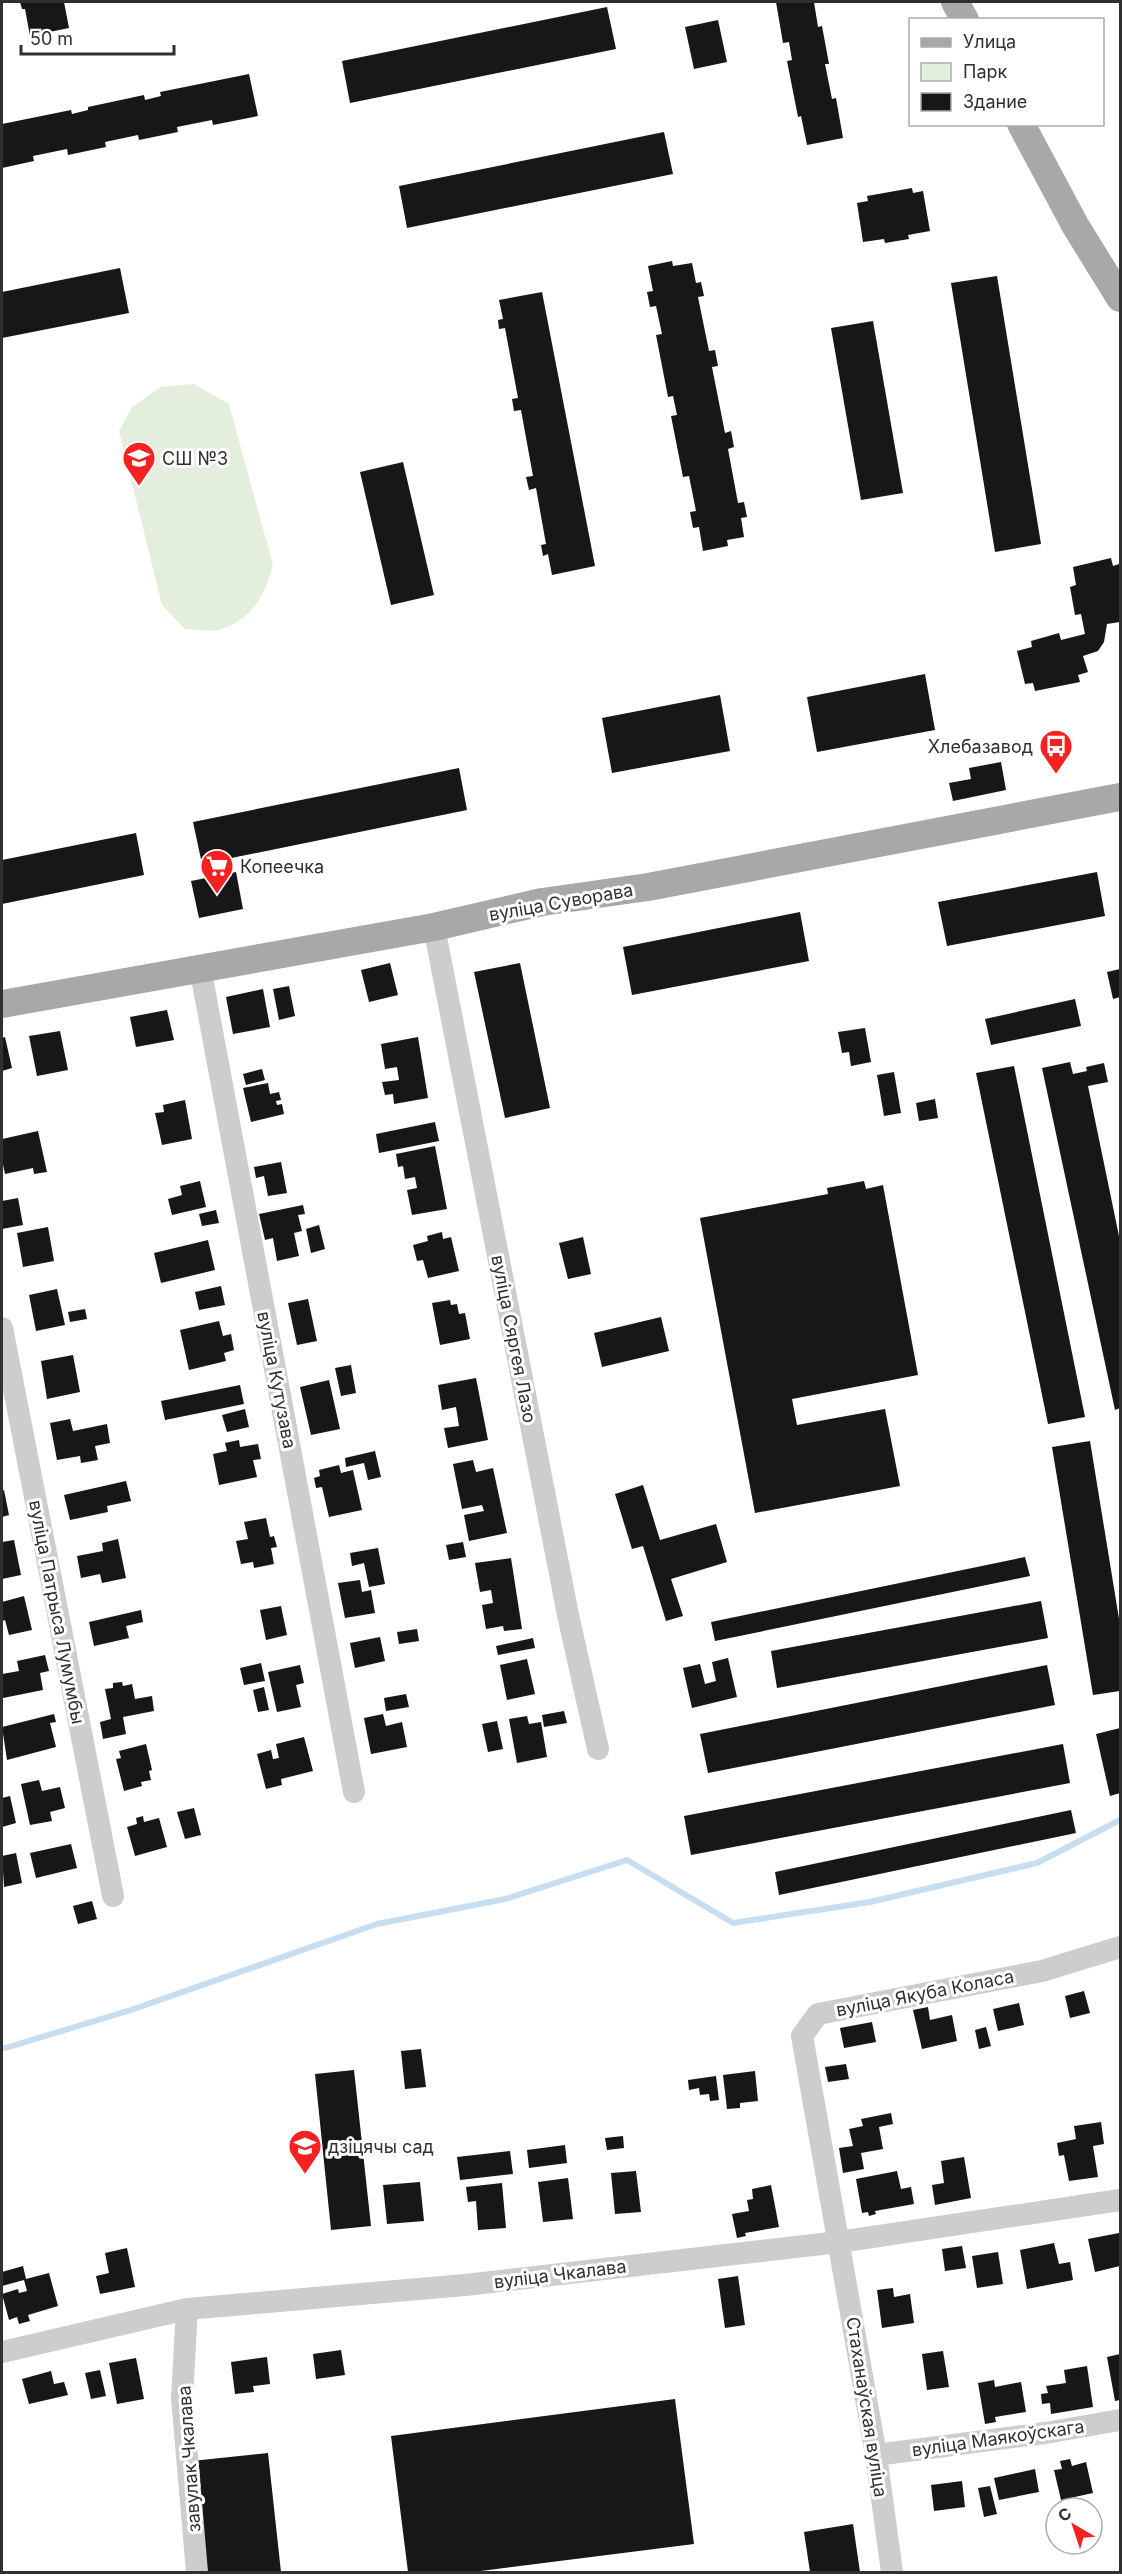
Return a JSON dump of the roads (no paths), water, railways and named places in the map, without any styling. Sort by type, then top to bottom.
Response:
[{"type":"main road","points":[[956,2],[964,18]]},
{"type":"main road","points":[[1022,126],[1075,225],[1120,298]]},
{"type":"main road","name":"вуліца Суворава","points":[[2,1004],[434,927],[542,902],[648,886],[1120,797]]},
{"type":"street","name":"вуліца Сяргея Лазо","points":[[434,927],[566,1604],[598,1749]]},
{"type":"street","name":"вуліца Кутузава","points":[[200,967],[354,1792]]},
{"type":"street","name":"вуліца Патрыса Лумумбы","points":[[2,1328],[113,1896]]},
{"type":"street","name":"вуліца Якуба Коласа","points":[[839,2242],[802,2036],[818,2014],[1042,1971],[1120,1947]]},
{"type":"street","name":"вуліца Чкалава","points":[[2,2352],[187,2309],[465,2285],[839,2242],[1120,2200]]},
{"type":"street","name":"Стаханаўская вуліца","points":[[839,2242],[876,2455],[892,2572]]},
{"type":"street","name":"завулак Чкалава","points":[[187,2309],[182,2397],[197,2572]]},
{"type":"street","name":"вуліца Маякоўскага","points":[[876,2455],[1046,2433],[1120,2420]]},
{"type":"waterway","points":[[2,2049],[131,2010],[377,1924],[505,1899],[627,1860],[733,1923],[870,1902],[1037,1863],[1120,1820]]},
{"type":"place","name":"СШ №3","points":[[139,487]]},
{"type":"place","name":"Хлебазавод","points":[[1056,775]]},
{"type":"place","name":"Копеечка","points":[[217,895]]},
{"type":"place","name":"дзіцячы сад","points":[[305,2175]]}]
